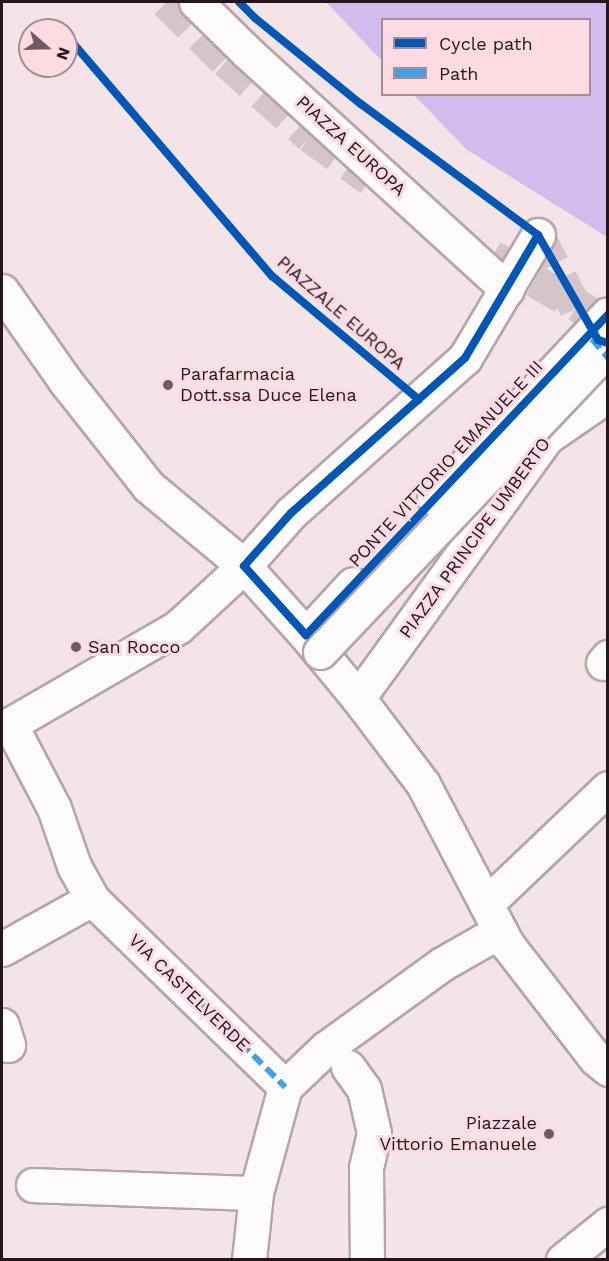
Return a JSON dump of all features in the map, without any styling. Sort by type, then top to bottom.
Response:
[{"type":"street","name":"PIAZZA EUROPA","points":[[196,2],[247,52],[507,289]]},
{"type":"street","points":[[6,727],[178,627],[244,566],[291,513],[465,358],[538,235]]},
{"type":"street","points":[[2,291],[66,382],[148,486],[244,566],[313,643],[358,698],[423,784],[507,944],[589,1051],[608,1070]]},
{"type":"street","name":"PONTE VITTORIO EMANUELE III","points":[[313,643],[353,584],[608,314]]},
{"type":"street","name":"PONTE VITTORIO EMANUELE III","points":[[313,643],[608,348]]},
{"type":"street","name":"PIAZZA PRINCIPE UMBERTO","points":[[358,698],[547,437],[608,395]]},
{"type":"street","name":"VIA CASTELVERDE","points":[[6,727],[54,808],[74,866],[92,899],[177,979],[285,1087]]},
{"type":"street","points":[[249,1260],[256,1193],[285,1087],[326,1048],[423,978],[493,917],[608,788]]},
{"type":"street","points":[[2,949],[92,899]]},
{"type":"street","points":[[348,1067],[364,1089],[374,1133],[366,1168],[367,1260]]},
{"type":"street","points":[[33,1185],[256,1193]]},
{"type":"street","points":[[577,1255],[608,1224]]},
{"type":"shaded area","points":[[326,2],[607,2],[607,237],[466,149],[415,96],[591,96],[591,18],[381,18],[381,60]]},
{"type":"tunnel","points":[[166,2],[226,61],[310,136],[370,179]]},
{"type":"tunnel","points":[[538,235],[595,344],[604,354]]},
{"type":"tunnel","points":[[492,256],[608,323]]},
{"type":"marked path","points":[[592,339],[608,358]]},
{"type":"marked path","points":[[177,979],[285,1087]]},
{"type":"cycle path","points":[[239,2],[255,18],[361,104],[538,235],[598,340],[608,343]]},
{"type":"cycle path","name":"PIAZZALE EUROPA","points":[[78,49],[272,276],[419,400]]},
{"type":"cycle path","points":[[538,235],[465,358],[291,513],[244,566],[306,635],[608,314]]},
{"type":"place","name":"Parafarmacia Dott.ssa Duce Elena","points":[[168,385]]},
{"type":"place","name":"San Rocco","points":[[76,647]]},
{"type":"place","name":"Piazzale Vittorio Emanuele","points":[[549,1134]]}]
